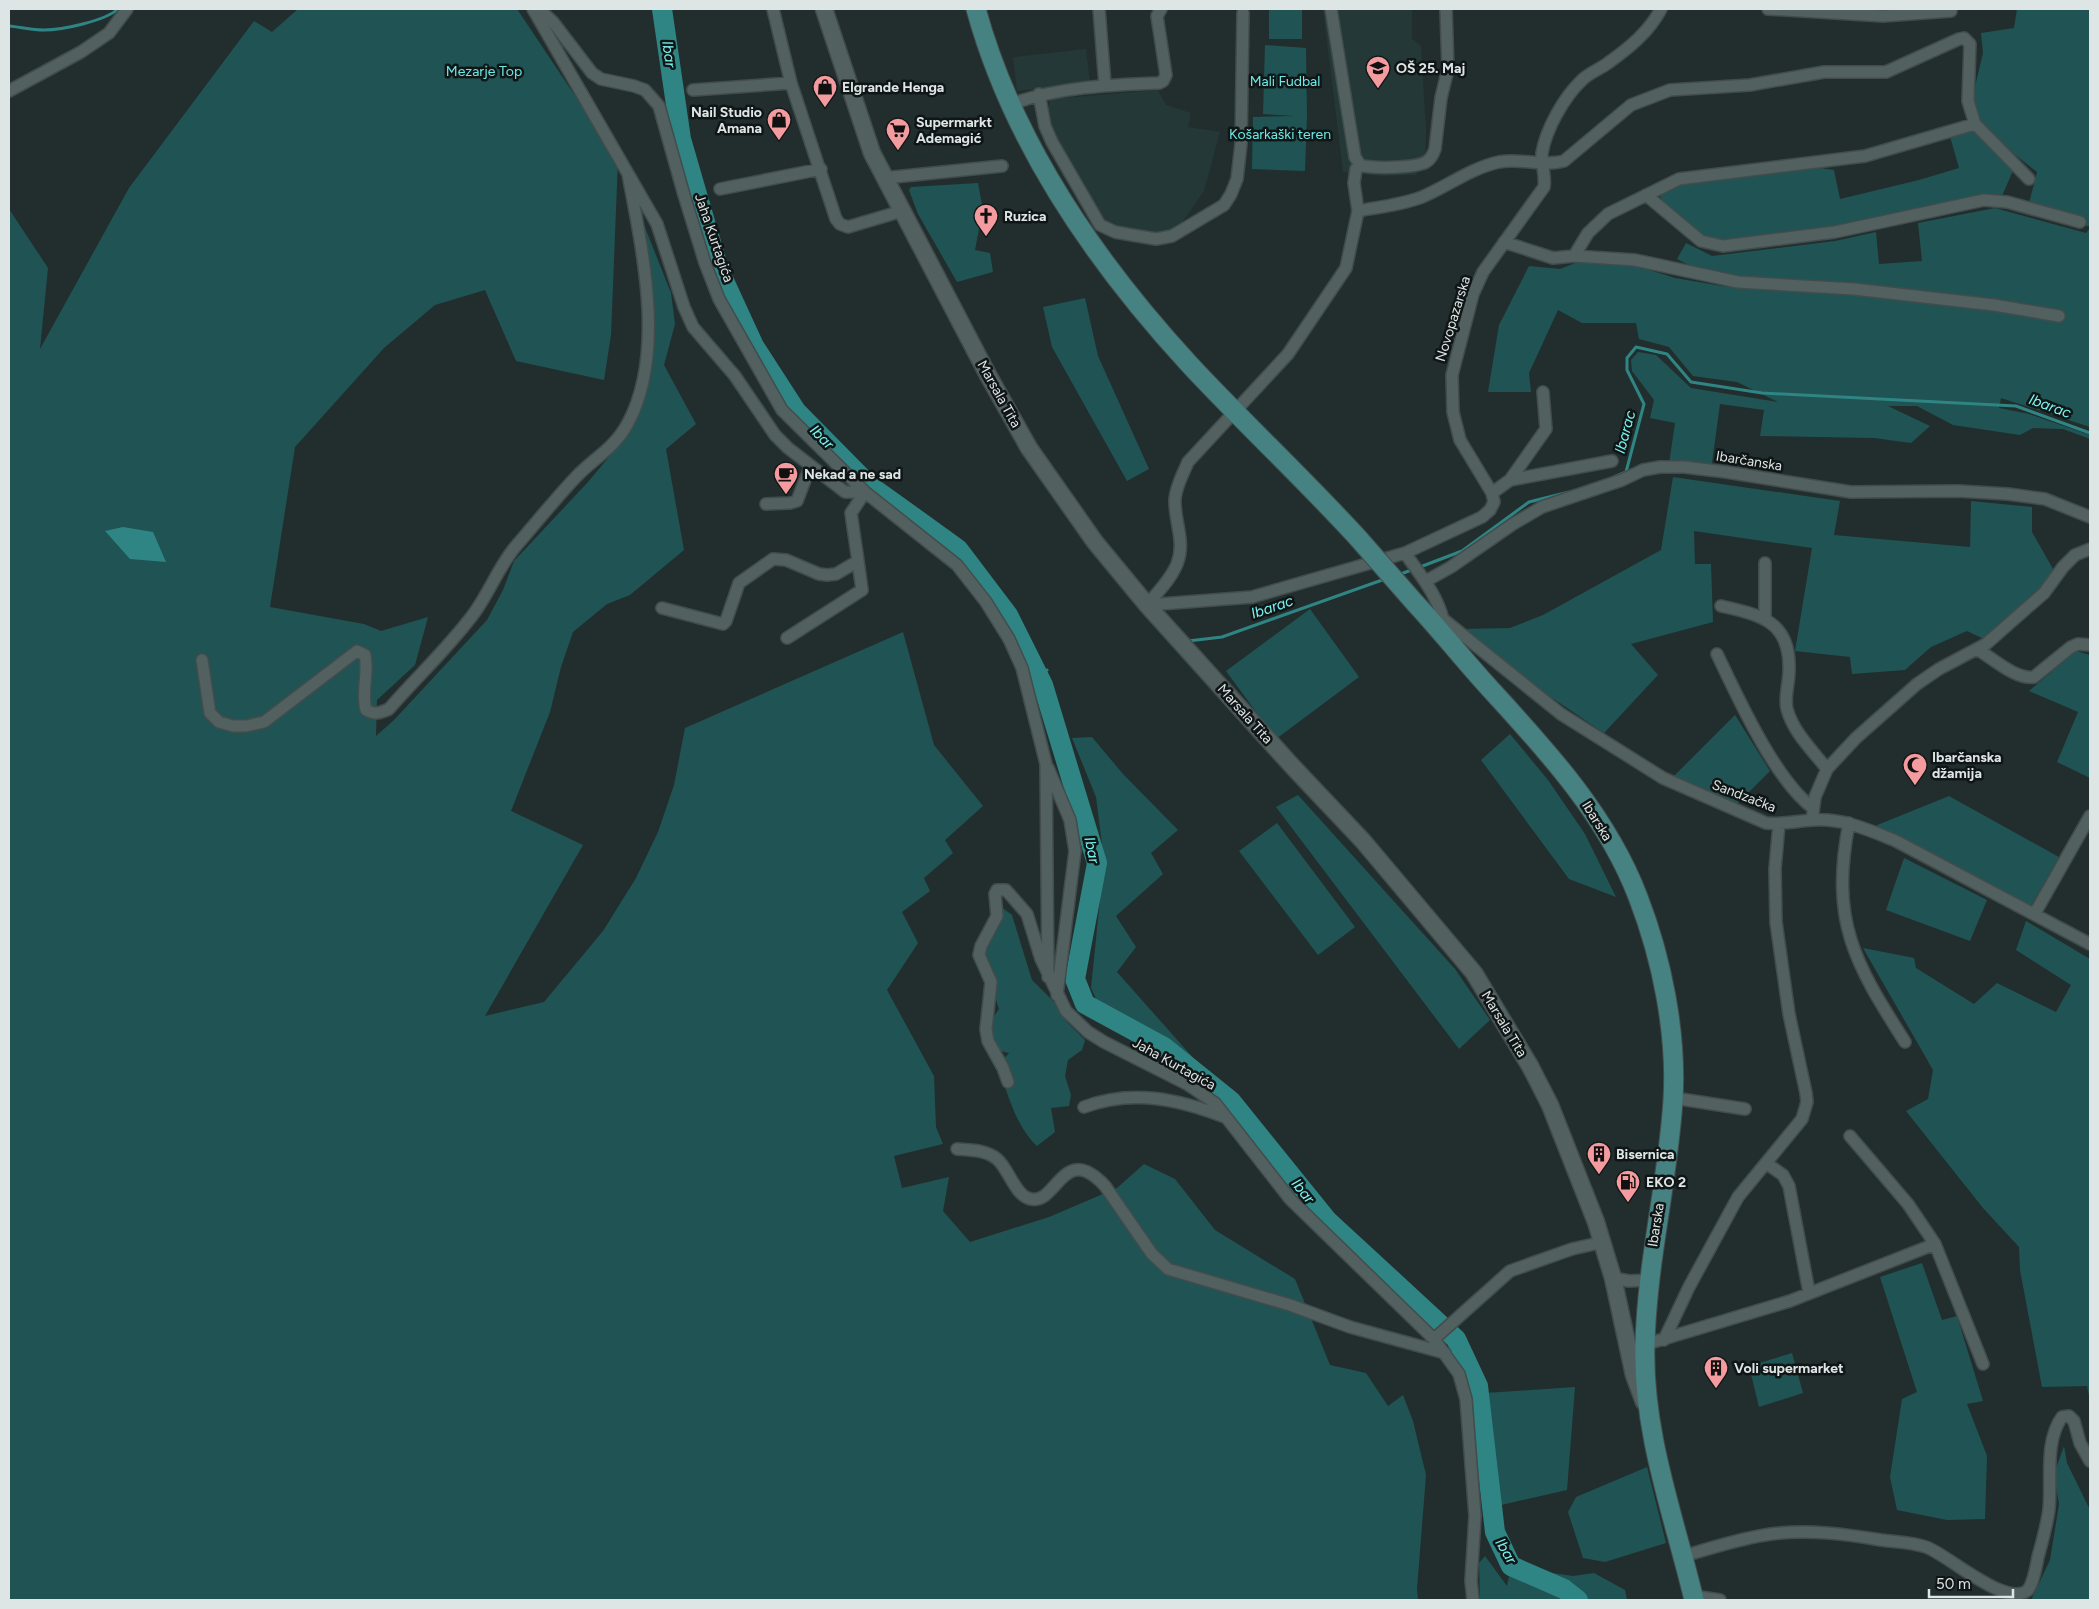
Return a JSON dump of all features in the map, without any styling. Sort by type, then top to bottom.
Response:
[{"type":"main road","name":"Ibarska","points":[[976,9],[989,54],[1011,104],[1029,142],[1074,221],[1158,330],[1303,478],[1415,602],[1439,622],[1550,755],[1596,816],[1638,896],[1662,975],[1669,1022],[1674,1098],[1670,1139],[1636,1346],[1660,1470],[1693,1598]]},
{"type":"street","points":[[9,91],[81,52],[109,33],[127,9]]},
{"type":"street","points":[[533,9],[657,224],[684,307],[693,327],[735,376],[775,435],[810,467],[845,492],[865,492]]},
{"type":"street","name":"Jaha Kurtagića","points":[[539,9],[553,22],[592,73],[601,80],[645,90],[659,106],[705,263],[723,306],[782,410],[865,492],[957,565],[986,602],[1009,639],[1022,668],[1046,764],[1070,820],[1075,851],[1057,995],[1066,1011],[1088,1032],[1118,1050],[1188,1084],[1215,1103],[1290,1199],[1438,1336],[1445,1352],[1459,1374],[1466,1399],[1475,1516],[1470,1581],[1473,1600]]},
{"type":"street","points":[[773,9],[791,83],[836,219],[844,226],[902,211]]},
{"type":"street","name":"Marsala Tita","points":[[824,9],[872,152],[884,178],[988,375],[1029,448],[1095,542],[1147,605],[1293,767],[1363,841],[1474,973],[1550,1105],[1603,1242],[1612,1278],[1636,1346]]},
{"type":"street","points":[[1099,9],[1105,85]]},
{"type":"street","points":[[1011,104],[1039,94],[1105,85],[1159,83],[1163,81],[1166,75],[1157,16],[1161,9]]},
{"type":"street","points":[[1331,9],[1341,83],[1355,157],[1360,165]]},
{"type":"street","points":[[1360,165],[1380,167],[1419,165],[1428,162],[1432,157],[1435,150],[1441,98],[1448,69],[1446,9]]},
{"type":"street","name":"Novopazarska","points":[[1492,493],[1460,440],[1453,412],[1452,375],[1473,294],[1483,272],[1544,187],[1546,177],[1542,164],[1542,152],[1552,126],[1582,79],[1634,43],[1654,21],[1661,9]]},
{"type":"street","points":[[1768,9],[1876,16],[1951,11]]},
{"type":"street","points":[[1039,94],[1043,118],[1052,142],[1100,225],[1115,232],[1156,239],[1172,236],[1224,205],[1232,194],[1237,179],[1241,144],[1243,13]]},
{"type":"street","points":[[1358,211],[1402,204],[1423,196],[1480,168],[1500,162],[1525,160],[1542,164],[1554,164],[1564,161],[1631,105],[1670,90],[1750,85],[1824,72],[1886,72],[1964,38],[1970,44],[1968,101],[1975,124],[2029,179]]},
{"type":"street","points":[[693,90],[791,83]]},
{"type":"street","points":[[1574,256],[1588,233],[1608,214],[1679,179],[1865,156],[1975,124]]},
{"type":"street","points":[[1147,605],[1176,565],[1181,540],[1175,509],[1178,484],[1188,462],[1288,354],[1346,268],[1358,211],[1354,183],[1356,169],[1360,165]]},
{"type":"street","points":[[884,178],[1002,166]]},
{"type":"street","points":[[720,189],[821,169]]},
{"type":"street","points":[[202,660],[210,713],[219,722],[233,726],[264,722],[357,651],[365,655],[367,662],[364,702],[366,710],[372,714],[379,714],[389,710],[466,624],[483,601],[507,557],[577,476],[599,459],[614,442],[628,423],[641,390],[647,364],[649,338],[643,260],[628,174]]},
{"type":"street","points":[[1646,195],[1701,241],[1723,246],[1835,232],[1984,200],[2007,202],[2080,222]]},
{"type":"street","points":[[1504,242],[1553,258],[1574,256],[1635,260],[1738,282],[1854,289],[1994,304],[2059,316]]},
{"type":"street","points":[[1147,605],[1252,597],[1408,557],[1490,510],[1494,502],[1492,493],[1510,480],[1546,429],[1543,392]]},
{"type":"street","points":[[1510,480],[1612,460]]},
{"type":"street","points":[[766,504],[790,503],[796,500],[810,467]]},
{"type":"street","name":"Ibarčanska","points":[[1423,577],[1451,567],[1513,524],[1542,507],[1622,480],[1643,470],[1660,467],[1684,467],[1726,472],[1851,492],[1958,491],[2008,494],[2045,499],[2090,517]]},
{"type":"street","points":[[788,638],[862,590],[851,513],[865,492]]},
{"type":"street","points":[[1813,814],[1820,783],[1827,770],[1856,738],[1917,684],[1939,669],[1977,649],[2020,616],[2044,593],[2063,567],[2076,555],[2090,549]]},
{"type":"street","points":[[1408,557],[1423,577],[1439,622]]},
{"type":"street","points":[[662,608],[723,624],[726,621],[739,583],[774,560],[786,560],[819,574],[827,575],[836,574],[858,561]]},
{"type":"street","points":[[1765,563],[1765,618]]},
{"type":"street","points":[[1721,606],[1752,612],[1765,618],[1780,632],[1787,646],[1789,670],[1786,698],[1791,721],[1827,770]]},
{"type":"street","name":"Sandzačka","points":[[1439,622],[1561,714],[1663,778],[1766,823],[1779,824],[1813,814],[1849,823],[1896,841],[2090,944]]},
{"type":"street","points":[[1977,649],[2018,675],[2028,678],[2034,677],[2078,644],[2090,644]]},
{"type":"street","points":[[1717,654],[1759,737],[1789,783],[1813,814]]},
{"type":"street","name":"Jaha Kurtagića","points":[[1046,764],[1048,977]]},
{"type":"street","points":[[2035,914],[2090,816]]},
{"type":"street","points":[[1849,823],[1843,856],[1841,890],[1847,926],[1860,968],[1905,1042]]},
{"type":"street","points":[[1664,1340],[1689,1287],[1738,1198],[1802,1118],[1807,1102],[1789,1014],[1778,941],[1775,892],[1779,824]]},
{"type":"street","points":[[1008,1082],[1003,1068],[988,1041],[986,1029],[991,982],[979,955],[981,946],[997,916],[995,894],[997,890],[1006,890],[1027,914],[1048,977],[1057,995]]},
{"type":"street","points":[[1084,1107],[1104,1101],[1159,1097],[1200,1107],[1226,1117]]},
{"type":"street","points":[[1674,1098],[1746,1109]]},
{"type":"street","points":[[1850,1136],[1908,1204],[1935,1244],[1982,1364]]},
{"type":"street","points":[[957,1149],[981,1151],[996,1158],[1004,1165],[1028,1199],[1038,1200],[1047,1195],[1057,1180],[1067,1172],[1084,1171],[1096,1176],[1159,1264],[1168,1269],[1290,1305],[1350,1327],[1445,1352]]},
{"type":"street","points":[[1766,1163],[1783,1175],[1789,1186],[1810,1292]]},
{"type":"street","points":[[1438,1336],[1510,1271],[1572,1249],[1603,1242]]},
{"type":"street","points":[[1636,1346],[1664,1340],[1790,1301],[1935,1244]]},
{"type":"street","points":[[1612,1278],[1629,1281],[1648,1280]]},
{"type":"street","points":[[1683,1556],[1746,1538],[1774,1534],[1849,1535],[1925,1547],[1942,1554],[1978,1583],[1999,1592],[2014,1596],[2022,1595],[2029,1588],[2036,1567],[2049,1512],[2053,1444],[2058,1423],[2062,1417],[2069,1416],[2074,1421],[2080,1443],[2090,1461]]},
{"type":"street","points":[[1693,1598],[1720,1600]]},
{"type":"shaded area","name":"OŠ 25. Maj","points":[[1323,9],[1412,9],[1412,39],[1421,46],[1426,131],[1425,162],[1416,175],[1382,176],[1343,172]]},
{"type":"shaded area","points":[[1086,49],[1090,83],[1017,91],[1013,57]]},
{"type":"shaded area","points":[[1158,90],[1166,105],[1191,113],[1188,127],[1220,132],[1204,191],[1183,221],[1158,238],[1099,229],[1044,137],[1050,99]]},
{"type":"shaded area","points":[[123,527],[153,532],[166,562],[130,559],[105,531]]},
{"type":"green space","name":"Mezarje Top","points":[[298,9],[517,9],[618,160],[611,335],[604,380],[516,361],[485,290],[435,305],[384,348],[295,447],[270,607],[364,624],[381,631],[428,617],[415,665],[377,700],[376,736],[394,720],[487,620],[503,590],[514,561],[588,482],[619,445],[639,394],[644,319],[629,206],[644,225],[671,293],[675,324],[664,365],[696,424],[666,449],[684,550],[630,595],[607,604],[573,632],[561,667],[550,712],[511,811],[583,845],[485,1016],[544,1002],[603,931],[636,878],[658,832],[674,785],[685,728],[903,632],[934,745],[983,806],[945,840],[953,853],[924,878],[930,891],[902,912],[918,943],[887,990],[934,1076],[936,1127],[943,1144],[894,1156],[902,1188],[949,1177],[943,1211],[970,1242],[1049,1217],[1117,1188],[1144,1164],[1175,1179],[1215,1230],[1295,1279],[1330,1365],[1366,1373],[1388,1406],[1403,1395],[1413,1421],[1426,1475],[1417,1589],[1418,1600],[9,1600],[9,209],[48,268],[40,349],[129,188],[254,21],[272,32]]},
{"type":"green space","points":[[1269,9],[1302,9],[1302,39],[1269,39]]},
{"type":"green space","points":[[2017,9],[2090,9],[2090,227],[2028,207],[2037,172],[1975,123],[1972,99],[1983,53],[1981,33],[2014,28]]},
{"type":"green space","points":[[1265,45],[1306,48],[1307,116],[1305,171],[1252,169],[1253,117],[1294,116],[1263,114]]},
{"type":"green space","points":[[1968,127],[2015,166],[2002,196],[1832,229],[1716,242],[1691,231],[1660,197],[1663,189],[1676,184],[1821,168],[1834,170],[1840,199],[1919,180],[1959,168],[1949,133]]},
{"type":"green space","points":[[978,183],[986,226],[979,229],[975,250],[990,253],[993,272],[957,282],[918,214],[909,190],[911,187]]},
{"type":"green space","points":[[1995,208],[2086,233],[2090,228],[2090,427],[2001,398],[1999,408],[2029,414],[2090,435],[2090,439],[2063,429],[2033,428],[2020,435],[1953,425],[1917,406],[1888,406],[1930,426],[1911,443],[1874,438],[1760,436],[1764,410],[1720,404],[1711,470],[1669,464],[1675,423],[1650,418],[1654,400],[1632,371],[1631,360],[1638,352],[1656,355],[1691,388],[1778,402],[1737,382],[1693,376],[1669,347],[1639,339],[1636,323],[1582,323],[1558,310],[1529,373],[1531,392],[1488,392],[1499,325],[1529,266],[1560,269],[1578,262],[1634,265],[1675,278],[1722,286],[1837,293],[1994,309],[2061,321],[2064,315],[1996,301],[1715,278],[1677,259],[1686,243],[1712,256],[1835,241],[1876,232],[1879,264],[1922,261],[1918,223]]},
{"type":"green space","points":[[1085,298],[1098,356],[1149,469],[1127,481],[1052,347],[1043,307]]},
{"type":"green space","points":[[1673,477],[1840,501],[1834,535],[1970,547],[1971,501],[2032,507],[2032,532],[2053,569],[2037,597],[1984,639],[1967,631],[1931,647],[1905,670],[1852,674],[1850,657],[1795,651],[1812,548],[1694,531],[1695,564],[1711,564],[1713,622],[1631,644],[1658,675],[1604,733],[1545,693],[1462,629],[1510,628],[1543,615],[1661,550]]},
{"type":"green space","points":[[1310,609],[1359,677],[1276,739],[1226,671]]},
{"type":"green space","points":[[2076,651],[2090,655],[2090,778],[2057,762],[2078,712],[2029,691]]},
{"type":"green space","points":[[1735,715],[1770,771],[1733,808],[1671,779]]},
{"type":"green space","points":[[1510,734],[1548,780],[1585,834],[1616,897],[1569,879],[1481,760]]},
{"type":"green space","points":[[1092,737],[1123,774],[1178,830],[1151,853],[1163,874],[1116,916],[1136,947],[1117,972],[1195,1060],[1098,1003],[1091,988],[1104,860],[1096,797],[1072,738]]},
{"type":"green space","points":[[1298,795],[1455,969],[1490,1020],[1459,1049],[1276,807]]},
{"type":"green space","points":[[1949,796],[2059,857],[2028,911],[1870,828]]},
{"type":"green space","points":[[1277,823],[1355,927],[1318,955],[1239,851]]},
{"type":"green space","points":[[1904,858],[1987,900],[1970,941],[1886,910]]},
{"type":"green space","points":[[996,903],[1012,915],[1032,980],[1057,1005],[1067,1022],[1085,1040],[1082,1050],[1068,1060],[1065,1076],[1071,1095],[1069,1106],[1051,1108],[1055,1132],[1037,1146],[1029,1138],[1018,1119],[998,1066],[1009,1053],[992,1049],[989,1023],[999,1009],[981,954]]},
{"type":"green space","points":[[2026,921],[2090,959],[2090,1401],[2087,1386],[2042,1387],[2020,1270],[2019,1247],[1983,1208],[1906,1111],[1928,1099],[1933,1070],[1863,948],[1914,958],[1916,968],[1974,1004],[1997,983],[2056,1012],[2071,985],[2016,950]]},
{"type":"green space","points":[[1922,1263],[1942,1320],[1957,1316],[1983,1401],[1967,1404],[1987,1456],[1985,1519],[1947,1520],[1897,1510],[1890,1477],[1902,1399],[1917,1392],[1880,1277]]},
{"type":"green space","points":[[1792,1353],[1803,1393],[1759,1407],[1749,1366]]},
{"type":"green space","points":[[1575,1387],[1567,1490],[1497,1506],[1485,1393]]},
{"type":"green space","points":[[2064,1446],[2067,1463],[2090,1510],[2090,1600],[2031,1600],[2050,1560],[2059,1504],[2054,1474]]},
{"type":"green space","points":[[1647,1467],[1666,1543],[1605,1562],[1583,1558],[1568,1512],[1576,1497]]},
{"type":"green space","points":[[1485,1556],[1507,1586],[1510,1571],[1562,1594],[1569,1600],[1480,1600],[1479,1563]]},
{"type":"green space","points":[[1532,1570],[1573,1576],[1594,1573],[1625,1590],[1627,1600],[1587,1600],[1569,1585]]},
{"type":"waterway","points":[[9,26],[52,30],[94,21],[118,9]]},
{"type":"waterway","name":"Ibar","points":[[662,9],[681,139],[719,270],[754,346],[796,411],[869,485],[958,549],[1008,615],[1043,685],[1097,863],[1075,979],[1085,1004],[1164,1047],[1231,1101],[1327,1220],[1456,1339],[1478,1386],[1495,1532],[1511,1566],[1564,1589],[1578,1600]]},
{"type":"waterway","name":"Ibarac","points":[[1614,477],[1626,472],[1644,404],[1627,370],[1627,358],[1636,347],[1667,354],[1691,382],[1762,393],[2016,406],[2090,433]]},
{"type":"waterway","name":"Ibarac","points":[[1420,567],[1462,551],[1529,502],[1573,491]]},
{"type":"waterway","name":"Ibarac","points":[[1398,575],[1414,569]]},
{"type":"waterway","name":"Ibarac","points":[[1188,641],[1222,637],[1385,579]]},
{"type":"waterway","name":"Ibarac","points":[[1037,675],[1047,670]]},
{"type":"place","name":"OŠ 25. Maj","points":[[1378,89]]},
{"type":"place","name":"Elgrande Henga","points":[[825,108]]},
{"type":"place","name":"Nail Studio Amana","points":[[779,141]]},
{"type":"place","name":"Supermarkt Ademagić","points":[[898,151]]},
{"type":"place","name":"Ruzica","points":[[986,237]]},
{"type":"place","name":"Nekad a ne sad","points":[[786,495]]},
{"type":"place","name":"Ibarčanska džamija","points":[[1915,786]]},
{"type":"place","name":"Bisernica","points":[[1599,1175]]},
{"type":"place","name":"EKO 2","points":[[1628,1203]]},
{"type":"place","name":"Voli supermarket","points":[[1716,1389]]},
{"type":"park label","name":"Mali Fudbal","points":[[1285,81]]},
{"type":"park label","name":"Košarkaški teren","points":[[1280,134]]}]
